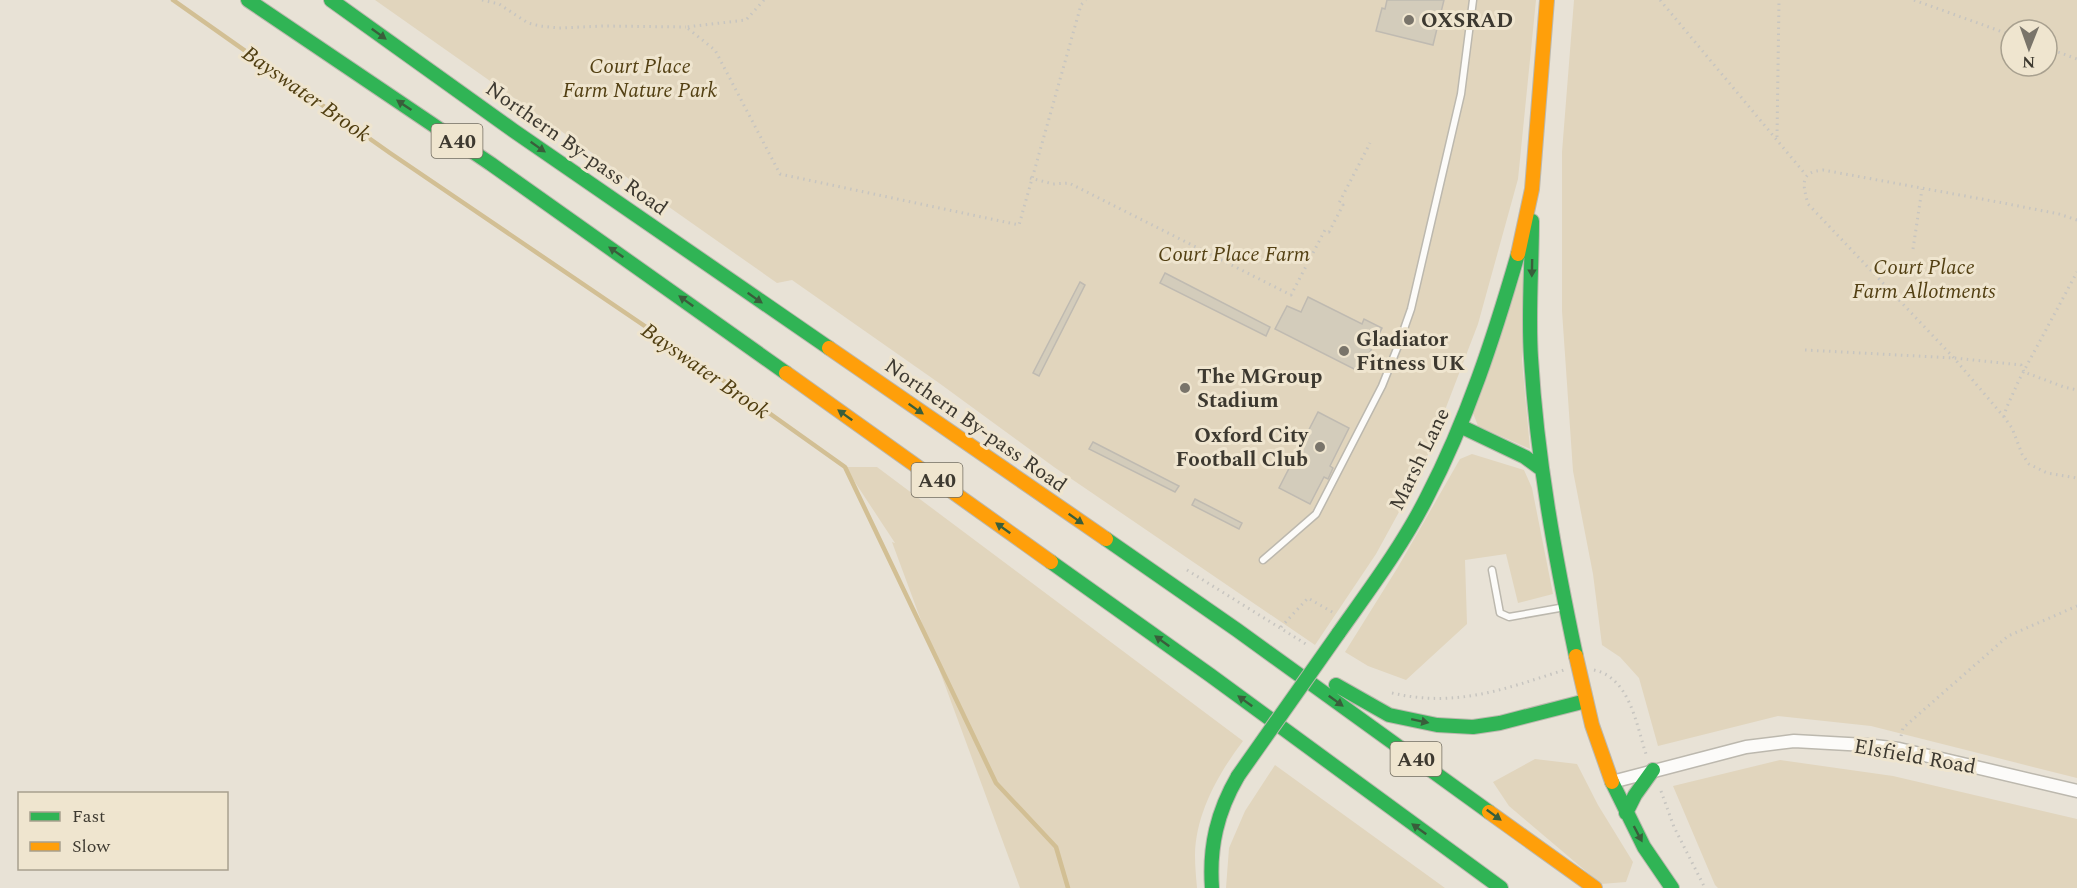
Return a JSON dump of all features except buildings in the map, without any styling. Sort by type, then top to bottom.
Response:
[{"type":"main road","name":"A40","points":[[248,0],[491,164],[674,293],[1200,668],[1501,888]]},
{"type":"main road","name":"Northern By-pass Road","points":[[331,0],[553,158],[1237,630],[1595,888]]},
{"type":"main road","name":"Marsh Lane","points":[[1212,888],[1212,846],[1215,825],[1225,796],[1389,561],[1427,498],[1460,426],[1498,323],[1518,254],[1532,189],[1547,0]]},
{"type":"main road","points":[[1532,189],[1531,356],[1540,468],[1566,607],[1599,753],[1644,847],[1672,888]]},
{"type":"main road","points":[[1460,426],[1525,457],[1540,468]]},
{"type":"main road","points":[[1237,630],[1389,715],[1428,723],[1473,727],[1500,723],[1586,701]]},
{"type":"main road","points":[[1626,813],[1651,765]]},
{"type":"main road","points":[[1443,846],[1488,888]]},
{"type":"street","name":"Elsfield Road","points":[[1612,782],[1651,765],[1746,747],[1794,741],[1899,749],[2077,791]]},
{"type":"lane","points":[[1263,560],[1316,514],[1382,386],[1398,346],[1411,309],[1461,94],[1473,0]]},
{"type":"lane","points":[[1492,570],[1500,613],[1509,617],[1566,607]]},
{"type":"path","points":[[482,0],[499,4],[528,23],[559,28],[686,27],[746,20],[764,0]]},
{"type":"path","points":[[686,27],[715,50],[780,174],[1018,225],[1081,5],[1086,0]]},
{"type":"path","points":[[1660,0],[1806,175]]},
{"type":"path","points":[[1776,139],[1779,0]]},
{"type":"path","points":[[1914,0],[1999,31]]},
{"type":"path","points":[[2059,52],[2077,59]]},
{"type":"path","points":[[1030,178],[1053,183],[1069,183],[1291,295],[1325,230],[1329,232],[1343,205],[1339,203],[1370,143]]},
{"type":"path","points":[[2077,220],[2059,214],[1823,170],[1811,171],[1806,175],[1803,188],[1808,204],[1954,358],[2004,417],[2012,428],[2022,454],[2029,464],[2047,473],[2077,478]]},
{"type":"path","points":[[1913,249],[1923,189]]},
{"type":"path","points":[[2004,417],[2024,372],[2077,272]]},
{"type":"path","points":[[1805,350],[1954,358],[2021,365],[2024,372],[2077,390]]},
{"type":"path","points":[[1281,627],[1308,598],[1348,621]]},
{"type":"path","points":[[1899,749],[1903,728],[2008,636],[2077,606]]},
{"type":"path","points":[[1293,636],[1311,648]]},
{"type":"path","points":[[1385,691],[1417,699],[1464,698],[1493,693],[1568,669]]},
{"type":"path","points":[[1589,669],[1609,675],[1625,693],[1651,765]]},
{"type":"path","points":[[1661,790],[1674,827],[1705,888]]},
{"type":"green space","name":"Court Place Farm","points":[[375,0],[1536,0],[1518,179],[1478,324],[1422,470],[1376,554],[1315,645],[1054,467],[792,280],[777,283]]},
{"type":"green space","name":"Court Place Farm Allotments","points":[[1574,0],[2077,0],[2077,778],[1871,726],[1778,716],[1658,746],[1639,678],[1620,657],[1602,645],[1593,574],[1573,471],[1562,311],[1562,152]]},
{"type":"green space","points":[[1526,259],[1522,360],[1530,449],[1478,426],[1473,413]]},
{"type":"green space","points":[[1472,454],[1524,470],[1532,488],[1553,594],[1518,603],[1506,554],[1465,560],[1467,624],[1406,680],[1368,666],[1345,652],[1398,567],[1460,459]]},
{"type":"green space","points":[[845,467],[877,467],[1243,741],[1217,780],[1199,824],[1195,859],[1197,888],[1020,888],[892,542],[895,543]]},
{"type":"green space","points":[[1535,759],[1577,764],[1598,805],[1633,862],[1626,882],[1601,884],[1509,806],[1493,782]]},
{"type":"green space","points":[[1780,760],[1893,776],[2077,819],[2077,888],[1718,888],[1673,786]]},
{"type":"green space","points":[[1275,765],[1445,888],[1226,888],[1229,848],[1245,811]]},
{"type":"waterway","name":"Bayswater Brook","points":[[173,0],[390,153],[683,352],[845,467],[996,783],[1056,847],[1068,888]]},
{"type":"traffic: fast","points":[[248,0],[491,164],[786,373]]},
{"type":"traffic: fast","points":[[331,0],[514,131],[829,348]]},
{"type":"traffic: fast","points":[[1532,221],[1530,324],[1534,396],[1548,508],[1576,656]]},
{"type":"traffic: fast","points":[[1338,634],[1407,532],[1441,468],[1478,378],[1518,254]]},
{"type":"traffic: fast","points":[[1460,426],[1525,457],[1540,468]]},
{"type":"traffic: fast","points":[[1106,539],[1237,630],[1489,812]]},
{"type":"traffic: fast","points":[[1051,562],[1501,888]]},
{"type":"traffic: fast","points":[[1238,776],[1338,634]]},
{"type":"traffic: fast","points":[[1336,685],[1389,715],[1437,725],[1473,727],[1500,723],[1586,701]]},
{"type":"traffic: fast","points":[[1626,813],[1635,795],[1653,770]]},
{"type":"traffic: fast","points":[[1212,888],[1212,858],[1216,830],[1225,803],[1238,776]]},
{"type":"traffic: fast","points":[[1612,782],[1644,847],[1672,888]]},
{"type":"traffic: slow","points":[[1518,254],[1532,189],[1547,0]]},
{"type":"traffic: slow","points":[[829,348],[1106,539]]},
{"type":"traffic: slow","points":[[786,373],[1051,562]]},
{"type":"traffic: slow","points":[[1576,656],[1592,725],[1612,782]]},
{"type":"traffic: slow","points":[[1489,812],[1595,888]]},
{"type":"place","name":"OXSRAD","points":[[1409,20]]},
{"type":"place","name":"Gladiator Fitness UK","points":[[1344,351]]},
{"type":"place","name":"The MGroup Stadium","points":[[1185,388]]},
{"type":"place","name":"Oxford City Football Club","points":[[1320,447]]},
{"type":"park label","name":"Court Place Farm Nature Park","points":[[640,78]]}]
